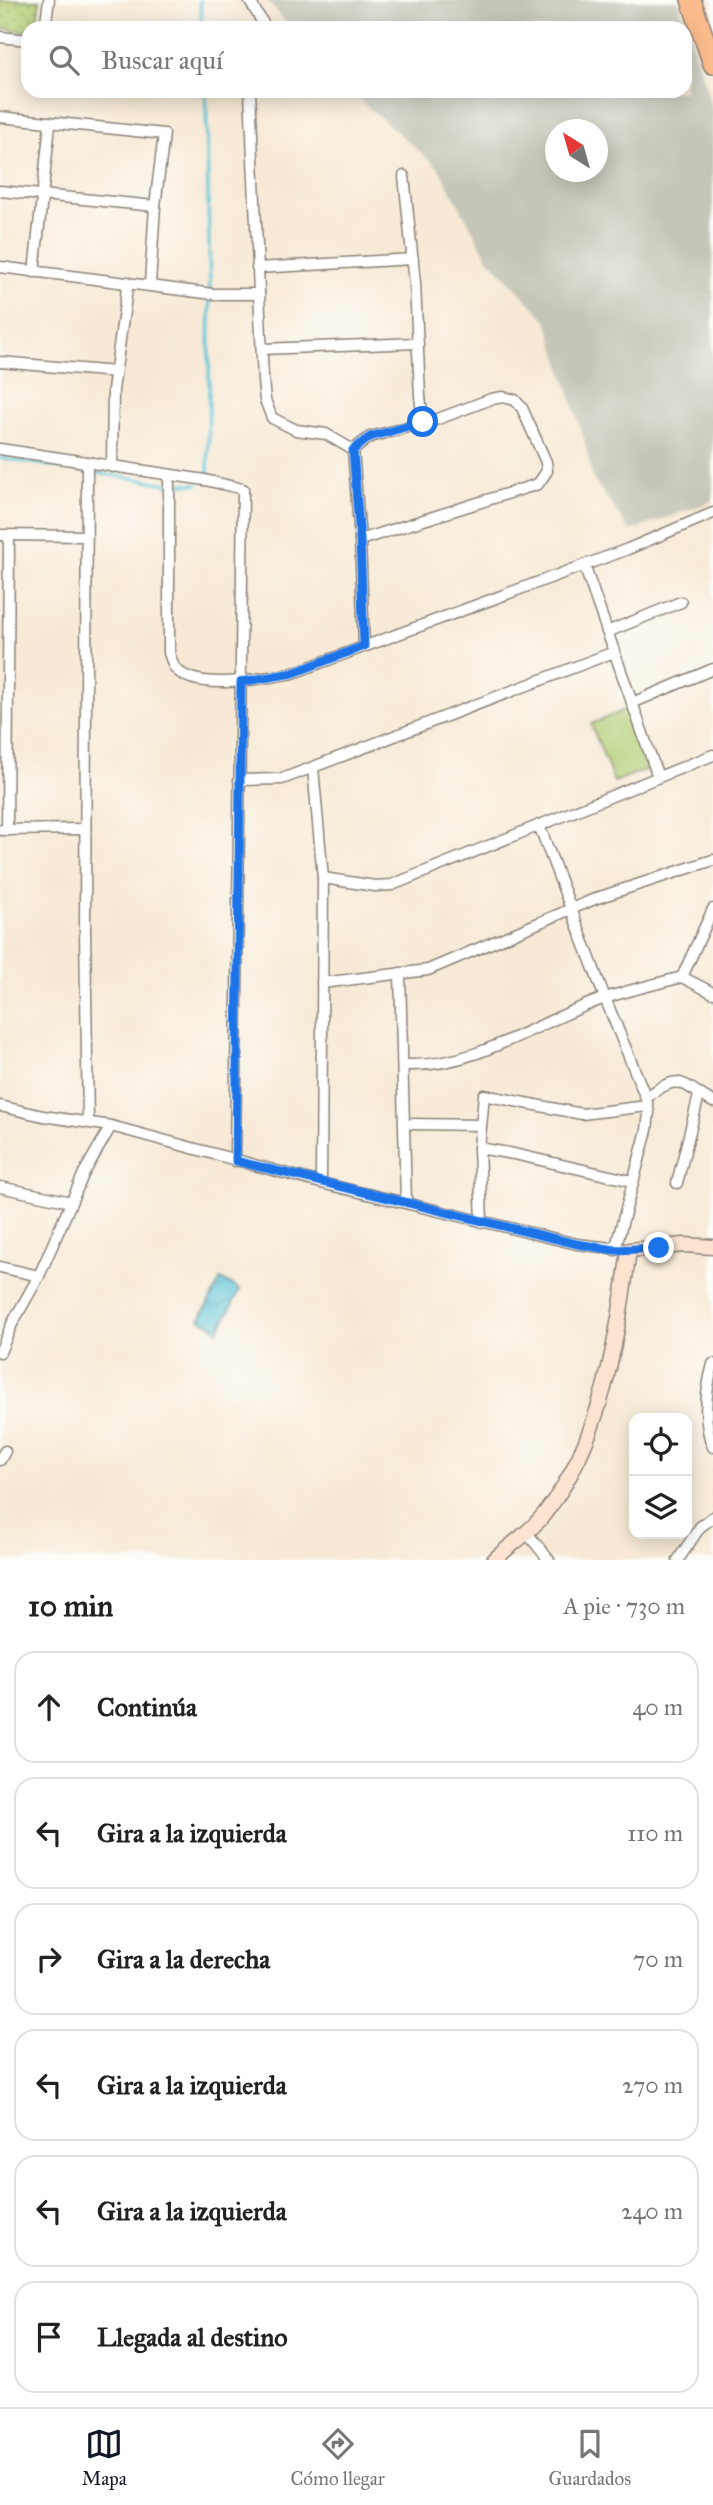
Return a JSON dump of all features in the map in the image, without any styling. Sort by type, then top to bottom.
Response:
[{"type":"highway","points":[[691,0],[713,64]]},
{"type":"street","points":[[46,21],[49,0]]},
{"type":"street","points":[[249,0],[262,21]]},
{"type":"street","points":[[0,37],[21,39]]},
{"type":"street","points":[[250,98],[265,400],[272,418],[296,429],[326,435],[353,450]]},
{"type":"street","points":[[0,117],[164,135],[149,284]]},
{"type":"street","points":[[34,271],[50,124]]},
{"type":"street","points":[[404,176],[413,259],[423,422]]},
{"type":"street","points":[[0,191],[155,206]]},
{"type":"street","points":[[257,268],[413,259]]},
{"type":"street","points":[[0,267],[213,294],[258,294]]},
{"type":"street","points":[[112,467],[115,372],[128,282]]},
{"type":"street","points":[[262,349],[418,344]]},
{"type":"street","points":[[0,362],[115,372]]},
{"type":"street","points":[[353,450],[370,437],[503,397],[515,400],[522,408],[546,462],[547,471],[538,484],[360,540]]},
{"type":"street","points":[[0,449],[205,480],[243,489],[236,1161]]},
{"type":"street","points":[[353,450],[364,646]]},
{"type":"street","points":[[87,464],[85,829],[88,1121]]},
{"type":"street","points":[[169,476],[169,653],[175,668],[188,677],[241,682],[293,673],[584,565],[713,513]]},
{"type":"street","points":[[85,829],[4,830],[4,535],[87,536]]},
{"type":"street","points":[[584,565],[658,777]]},
{"type":"street","points":[[607,632],[681,603]]},
{"type":"street","points":[[239,780],[282,779],[614,652]]},
{"type":"street","points":[[632,703],[713,669]]},
{"type":"street","points":[[323,878],[375,886],[392,885],[713,755]]},
{"type":"street","points":[[313,768],[323,878],[321,1183]]},
{"type":"street","points":[[494,1560],[527,1533],[556,1499],[586,1441],[607,1378],[618,1333],[622,1250],[632,1181],[647,1130],[647,1102],[539,825]]},
{"type":"street","points":[[322,983],[428,970],[572,909],[713,860]]},
{"type":"street","points":[[682,977],[713,909]]},
{"type":"street","points":[[400,973],[406,1203]]},
{"type":"street","points":[[409,1065],[430,1066],[462,1058],[605,998],[682,977],[713,993]]},
{"type":"street","points":[[482,1222],[479,1148],[484,1095],[582,1114],[647,1102],[661,1086],[676,1082],[688,1085],[713,1102]]},
{"type":"street","points":[[677,1183],[699,1095]]},
{"type":"street","points":[[0,1106],[43,1116],[111,1126],[321,1183],[577,1244],[622,1250],[685,1245],[713,1247]]},
{"type":"street","points":[[412,1124],[481,1125]]},
{"type":"street","points":[[1,1347],[39,1276],[71,1202],[111,1126]]},
{"type":"street","points":[[479,1148],[632,1181]]},
{"type":"street","points":[[0,1187],[71,1202]]},
{"type":"street","points":[[0,1267],[39,1276]]},
{"type":"street","points":[[713,1364],[706,1404],[708,1431],[713,1447]]},
{"type":"street","points":[[682,1559],[701,1527],[713,1517]]},
{"type":"street","points":[[527,1533],[549,1560]]},
{"type":"shaded area","points":[[266,0],[678,0],[685,21],[285,21]]},
{"type":"shaded area","points":[[692,44],[713,111],[713,501],[630,531],[592,477],[585,442],[547,321],[488,258],[438,167],[357,98],[692,98]]},
{"type":"green space","points":[[0,0],[40,0],[37,21],[21,21],[21,31],[0,28]]},
{"type":"green space","points":[[627,709],[650,768],[614,782],[591,724]]},
{"type":"water","points":[[221,1279],[240,1290],[218,1332],[215,1327],[200,1319]]},
{"type":"waterway","points":[[200,0],[202,21]]},
{"type":"waterway","points":[[206,98],[210,294],[208,477]]},
{"type":"waterway","points":[[0,458],[169,484],[198,484]]},
{"type":"route","points":[[423,422],[370,437],[353,450],[364,646],[293,673],[241,682],[236,1161],[577,1244],[615,1250],[659,1248]]}]
